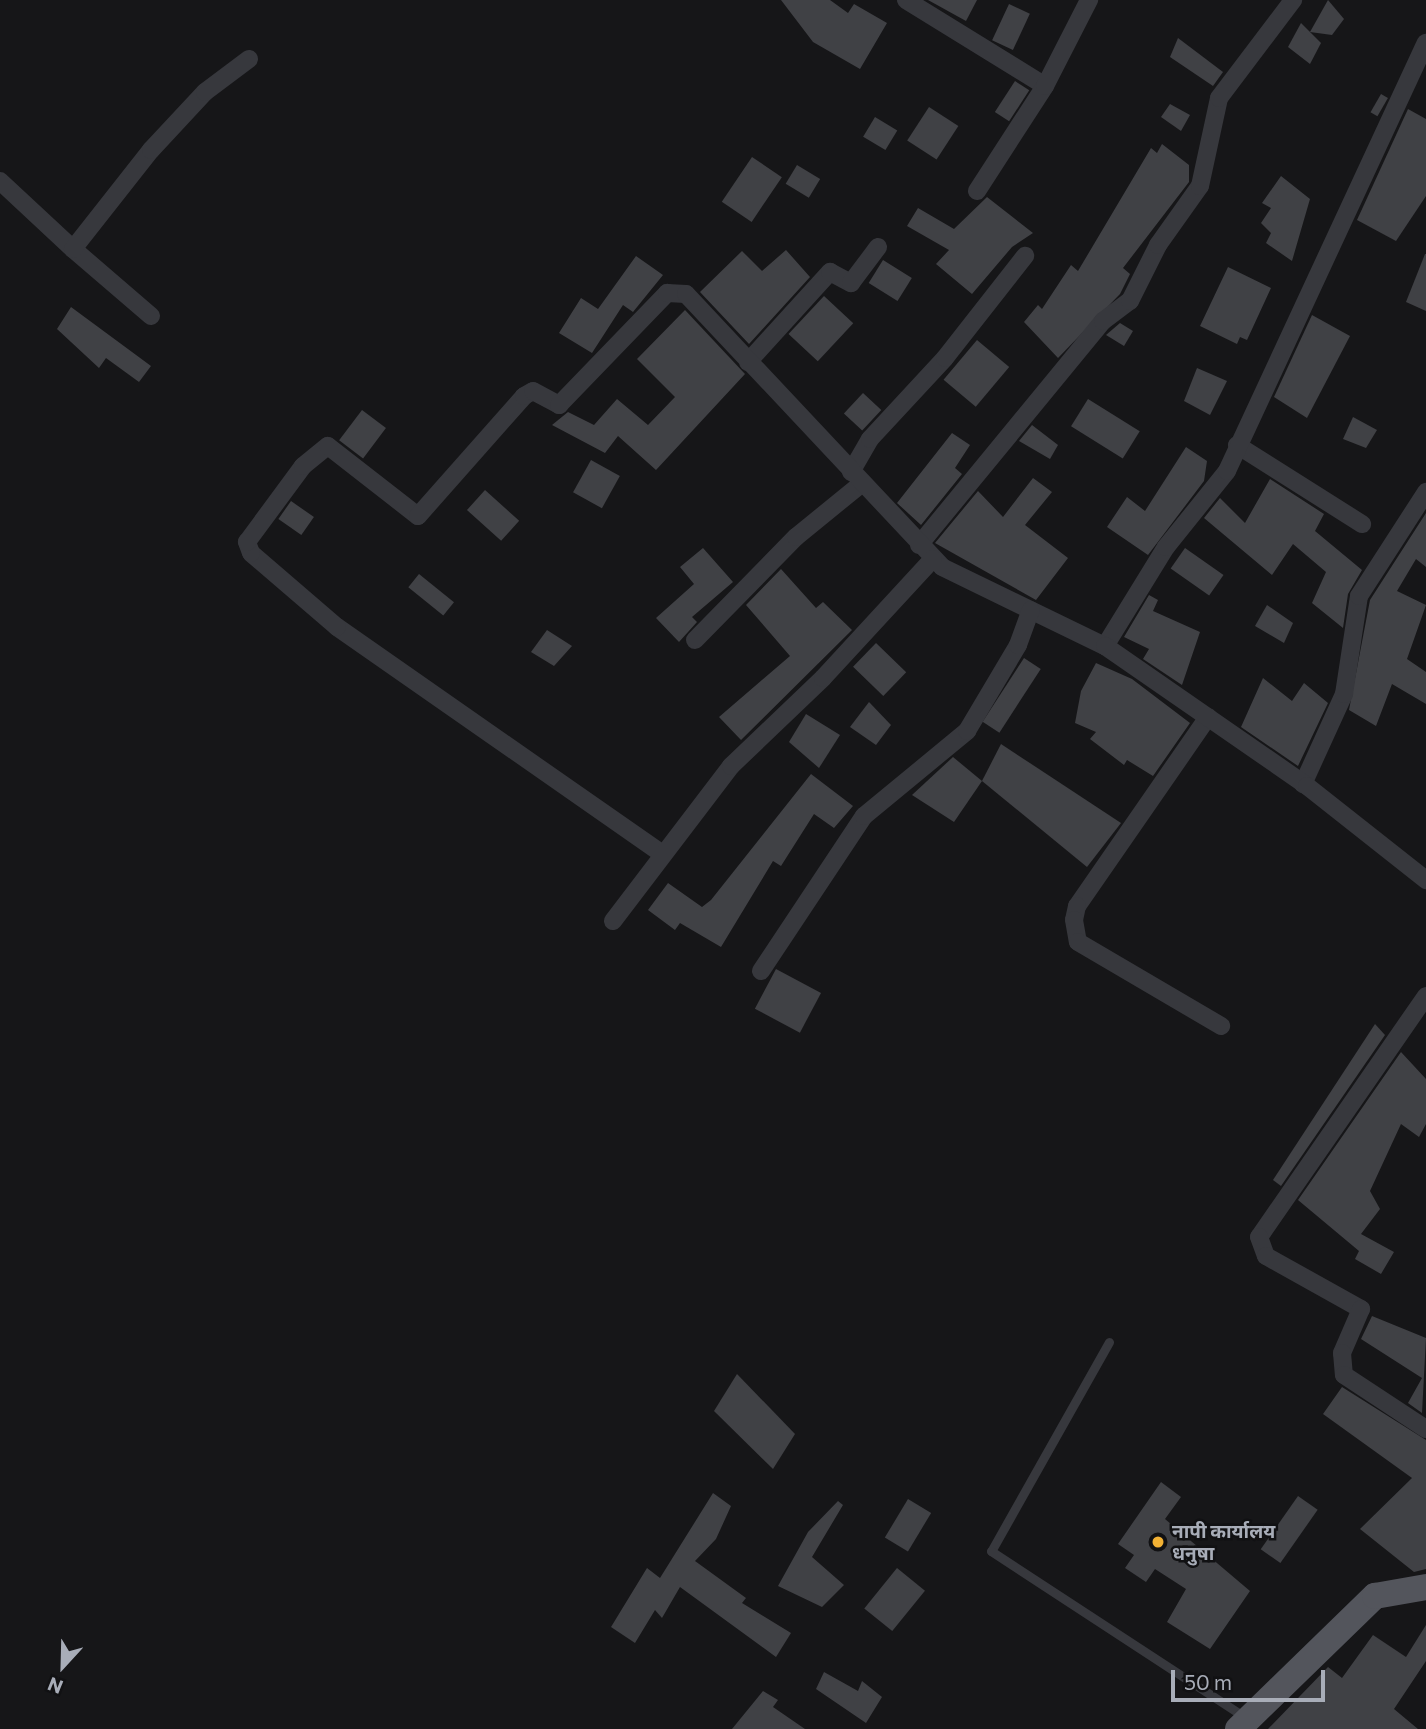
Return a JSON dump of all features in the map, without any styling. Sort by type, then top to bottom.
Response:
[{"type":"main road","points":[[1243,1724],[1375,1596],[1425,1586]]},
{"type":"street","points":[[906,0],[1045,86]]},
{"type":"street","points":[[977,191],[1045,86],[1089,0]]},
{"type":"street","points":[[919,545],[1103,321],[1130,302],[1158,245],[1200,186],[1219,98],[1293,0]]},
{"type":"street","points":[[1105,646],[1166,547],[1227,471],[1426,43]]},
{"type":"street","points":[[73,248],[169,131],[249,59]]},
{"type":"street","points":[[0,181],[151,316]]},
{"type":"street","points":[[748,362],[830,272],[851,283],[878,247]]},
{"type":"street","points":[[695,640],[856,478],[870,439],[919,389],[1025,256]]},
{"type":"street","points":[[661,853],[337,627],[251,553],[247,542],[303,466],[328,446],[418,516],[524,396],[533,391],[559,405],[667,293],[687,294],[933,559],[968,583],[1105,646],[1303,784],[1426,880]]},
{"type":"street","points":[[1237,445],[1362,524]]},
{"type":"street","points":[[1303,784],[1344,694],[1359,596],[1423,504]]},
{"type":"street","points":[[613,921],[661,853],[731,766],[823,678],[933,559]]},
{"type":"street","points":[[761,971],[863,816],[967,731],[1018,645],[1031,610]]},
{"type":"street","points":[[1208,717],[1077,906],[1074,920],[1078,942],[1221,1026]]},
{"type":"street","points":[[1426,996],[1259,1237],[1266,1256],[1361,1309],[1342,1353],[1344,1375],[1426,1429]]},
{"type":"lane","points":[[1110,1342],[991,1551],[1243,1724]]},
{"type":"building","points":[[781,0],[830,0],[848,13],[854,4],[887,23],[860,69],[813,42]]},
{"type":"building","points":[[928,0],[977,0],[966,21]]},
{"type":"building","points":[[1328,0],[1344,19],[1332,35],[1310,32]]},
{"type":"building","points":[[1009,4],[1030,14],[1013,50],[992,40]]},
{"type":"building","points":[[1301,23],[1321,43],[1310,64],[1288,47]]},
{"type":"building","points":[[1178,38],[1223,72],[1213,86],[1170,57]]},
{"type":"building","points":[[1015,81],[1029,90],[1009,121],[995,112]]},
{"type":"building","points":[[1381,94],[1388,98],[1377,116],[1370,112]]},
{"type":"building","points":[[1170,104],[1190,115],[1181,131],[1161,117]]},
{"type":"building","points":[[929,107],[958,126],[937,160],[907,141]]},
{"type":"building","points":[[1408,109],[1426,119],[1426,196],[1396,241],[1357,220]]},
{"type":"building","points":[[875,117],[897,130],[885,150],[863,137]]},
{"type":"building","points":[[1162,144],[1189,165],[1189,182],[1123,268],[1130,274],[1120,294],[1058,358],[1024,322],[1038,305],[1042,309],[1071,265],[1078,271],[1151,148],[1157,153]]},
{"type":"building","points":[[752,157],[782,177],[752,222],[722,202]]},
{"type":"building","points":[[797,165],[820,179],[809,198],[786,184]]},
{"type":"building","points":[[1281,176],[1310,199],[1292,261],[1266,243],[1271,233],[1261,223],[1271,208],[1262,203]]},
{"type":"building","points":[[987,197],[1033,233],[1012,247],[972,294],[936,264],[949,250],[907,226],[918,208],[954,229]]},
{"type":"building","points":[[786,250],[810,277],[749,344],[700,292],[742,251],[762,271]]},
{"type":"building","points":[[1426,254],[1426,311],[1406,302]]},
{"type":"building","points":[[636,256],[663,275],[633,312],[623,305],[592,353],[559,333],[581,298],[598,309]]},
{"type":"building","points":[[883,260],[912,278],[898,301],[869,283]]},
{"type":"building","points":[[1228,267],[1271,288],[1247,340],[1240,337],[1237,344],[1200,326]]},
{"type":"building","points":[[824,296],[853,323],[818,361],[789,334]]},
{"type":"building","points":[[71,307],[151,366],[139,382],[106,358],[99,368],[57,329]]},
{"type":"building","points":[[685,310],[745,374],[656,470],[618,436],[605,453],[552,425],[568,412],[594,425],[617,399],[648,425],[675,397],[637,359]]},
{"type":"building","points":[[1312,315],[1350,336],[1307,418],[1274,397]]},
{"type":"building","points":[[1120,323],[1133,331],[1124,346],[1106,335]]},
{"type":"building","points":[[977,340],[1009,367],[976,407],[944,380]]},
{"type":"building","points":[[1197,368],[1227,381],[1210,415],[1184,401]]},
{"type":"building","points":[[863,393],[881,410],[862,431],[844,413]]},
{"type":"building","points":[[1088,399],[1140,431],[1123,458],[1071,426]]},
{"type":"building","points":[[362,410],[386,428],[363,458],[339,440]]},
{"type":"building","points":[[1353,417],[1377,430],[1366,448],[1343,439]]},
{"type":"building","points":[[1032,425],[1058,445],[1050,459],[1019,441]]},
{"type":"building","points":[[952,433],[970,445],[955,468],[962,474],[921,525],[897,503]]},
{"type":"building","points":[[1186,447],[1207,461],[1204,481],[1148,555],[1107,527],[1127,497],[1145,511]]},
{"type":"building","points":[[591,460],[620,476],[602,508],[573,492]]},
{"type":"building","points":[[1033,478],[1052,492],[1025,525],[1068,558],[1036,600],[935,543],[978,491],[1003,517]]},
{"type":"building","points":[[1270,479],[1324,514],[1315,531],[1362,570],[1348,594],[1343,628],[1312,603],[1326,572],[1293,544],[1272,575],[1204,518],[1220,498],[1245,523]]},
{"type":"building","points":[[485,490],[519,521],[501,541],[467,510]]},
{"type":"building","points":[[291,501],[314,517],[301,535],[278,519]]},
{"type":"building","points":[[1426,513],[1426,567],[1416,559],[1397,591],[1426,605],[1407,659],[1426,672],[1426,704],[1392,684],[1376,726],[1349,710],[1370,600]]},
{"type":"building","points":[[703,548],[733,582],[692,617],[697,622],[679,642],[656,618],[694,584],[680,567]]},
{"type":"building","points":[[1185,548],[1224,575],[1209,595],[1171,568]]},
{"type":"building","points":[[781,569],[816,608],[823,602],[852,630],[741,740],[719,717],[790,656],[746,605]]},
{"type":"building","points":[[419,574],[454,602],[443,616],[408,587]]},
{"type":"building","points":[[1149,595],[1158,600],[1153,611],[1200,632],[1182,685],[1143,659],[1149,649],[1124,637]]},
{"type":"building","points":[[1267,605],[1293,623],[1284,643],[1255,626]]},
{"type":"building","points":[[547,630],[572,646],[554,666],[531,652]]},
{"type":"building","points":[[876,643],[906,672],[883,696],[853,667]]},
{"type":"building","points":[[1024,658],[1041,669],[999,733],[983,722]]},
{"type":"building","points":[[1096,663],[1132,679],[1190,723],[1153,776],[1127,760],[1124,765],[1090,739],[1096,732],[1075,723],[1081,691]]},
{"type":"building","points":[[1263,678],[1292,701],[1304,683],[1328,703],[1298,766],[1241,727]]},
{"type":"building","points":[[869,702],[891,725],[876,745],[850,727]]},
{"type":"building","points":[[806,714],[840,735],[819,768],[789,742]]},
{"type":"building","points":[[1001,744],[1121,823],[1087,867],[982,781]]},
{"type":"building","points":[[953,757],[982,781],[954,822],[912,795]]},
{"type":"building","points":[[811,774],[853,806],[834,828],[814,814],[781,866],[773,861],[721,947],[680,923],[675,930],[648,910],[668,883],[702,907],[711,900]]},
{"type":"building","points":[[776,969],[821,993],[800,1033],[755,1009]]},
{"type":"building","points":[[1375,1024],[1385,1035],[1281,1186],[1273,1180]]},
{"type":"building","points":[[1401,1052],[1426,1079],[1426,1124],[1419,1137],[1401,1124],[1370,1191],[1380,1209],[1361,1234],[1394,1252],[1381,1274],[1355,1259],[1359,1251],[1298,1200]]},
{"type":"building","points":[[1372,1316],[1426,1338],[1422,1413],[1408,1403],[1422,1378],[1361,1339]]},
{"type":"building","points":[[737,1374],[795,1434],[773,1469],[714,1411]]},
{"type":"building","points":[[1342,1387],[1426,1440],[1426,1569],[1414,1572],[1360,1529],[1412,1478],[1323,1414]]},
{"type":"building","points":[[1161,1482],[1181,1497],[1165,1519],[1250,1591],[1210,1649],[1167,1622],[1186,1589],[1155,1569],[1146,1582],[1125,1568],[1134,1555],[1118,1544]]},
{"type":"building","points":[[713,1493],[731,1506],[716,1539],[695,1561],[746,1598],[742,1603],[791,1633],[776,1657],[680,1587],[662,1618],[655,1610],[635,1643],[611,1627],[647,1568],[660,1578]]},
{"type":"building","points":[[1298,1496],[1318,1510],[1280,1563],[1261,1549]]},
{"type":"building","points":[[908,1499],[931,1513],[908,1551],[885,1538]]},
{"type":"building","points":[[838,1501],[843,1505],[812,1557],[844,1585],[822,1607],[778,1586],[808,1532]]},
{"type":"building","points":[[897,1568],[925,1591],[892,1631],[864,1608]]},
{"type":"building","points":[[1426,1625],[1426,1661],[1394,1709],[1418,1729],[1268,1729],[1328,1667],[1342,1678],[1373,1635],[1406,1657]]},
{"type":"building","points":[[824,1672],[858,1691],[862,1681],[882,1697],[866,1723],[816,1689]]},
{"type":"building","points":[[763,1691],[778,1700],[773,1707],[805,1729],[732,1729]]},
{"type":"place","name":"नापी कार्यालय धनुषा","points":[[1158,1542]]}]
